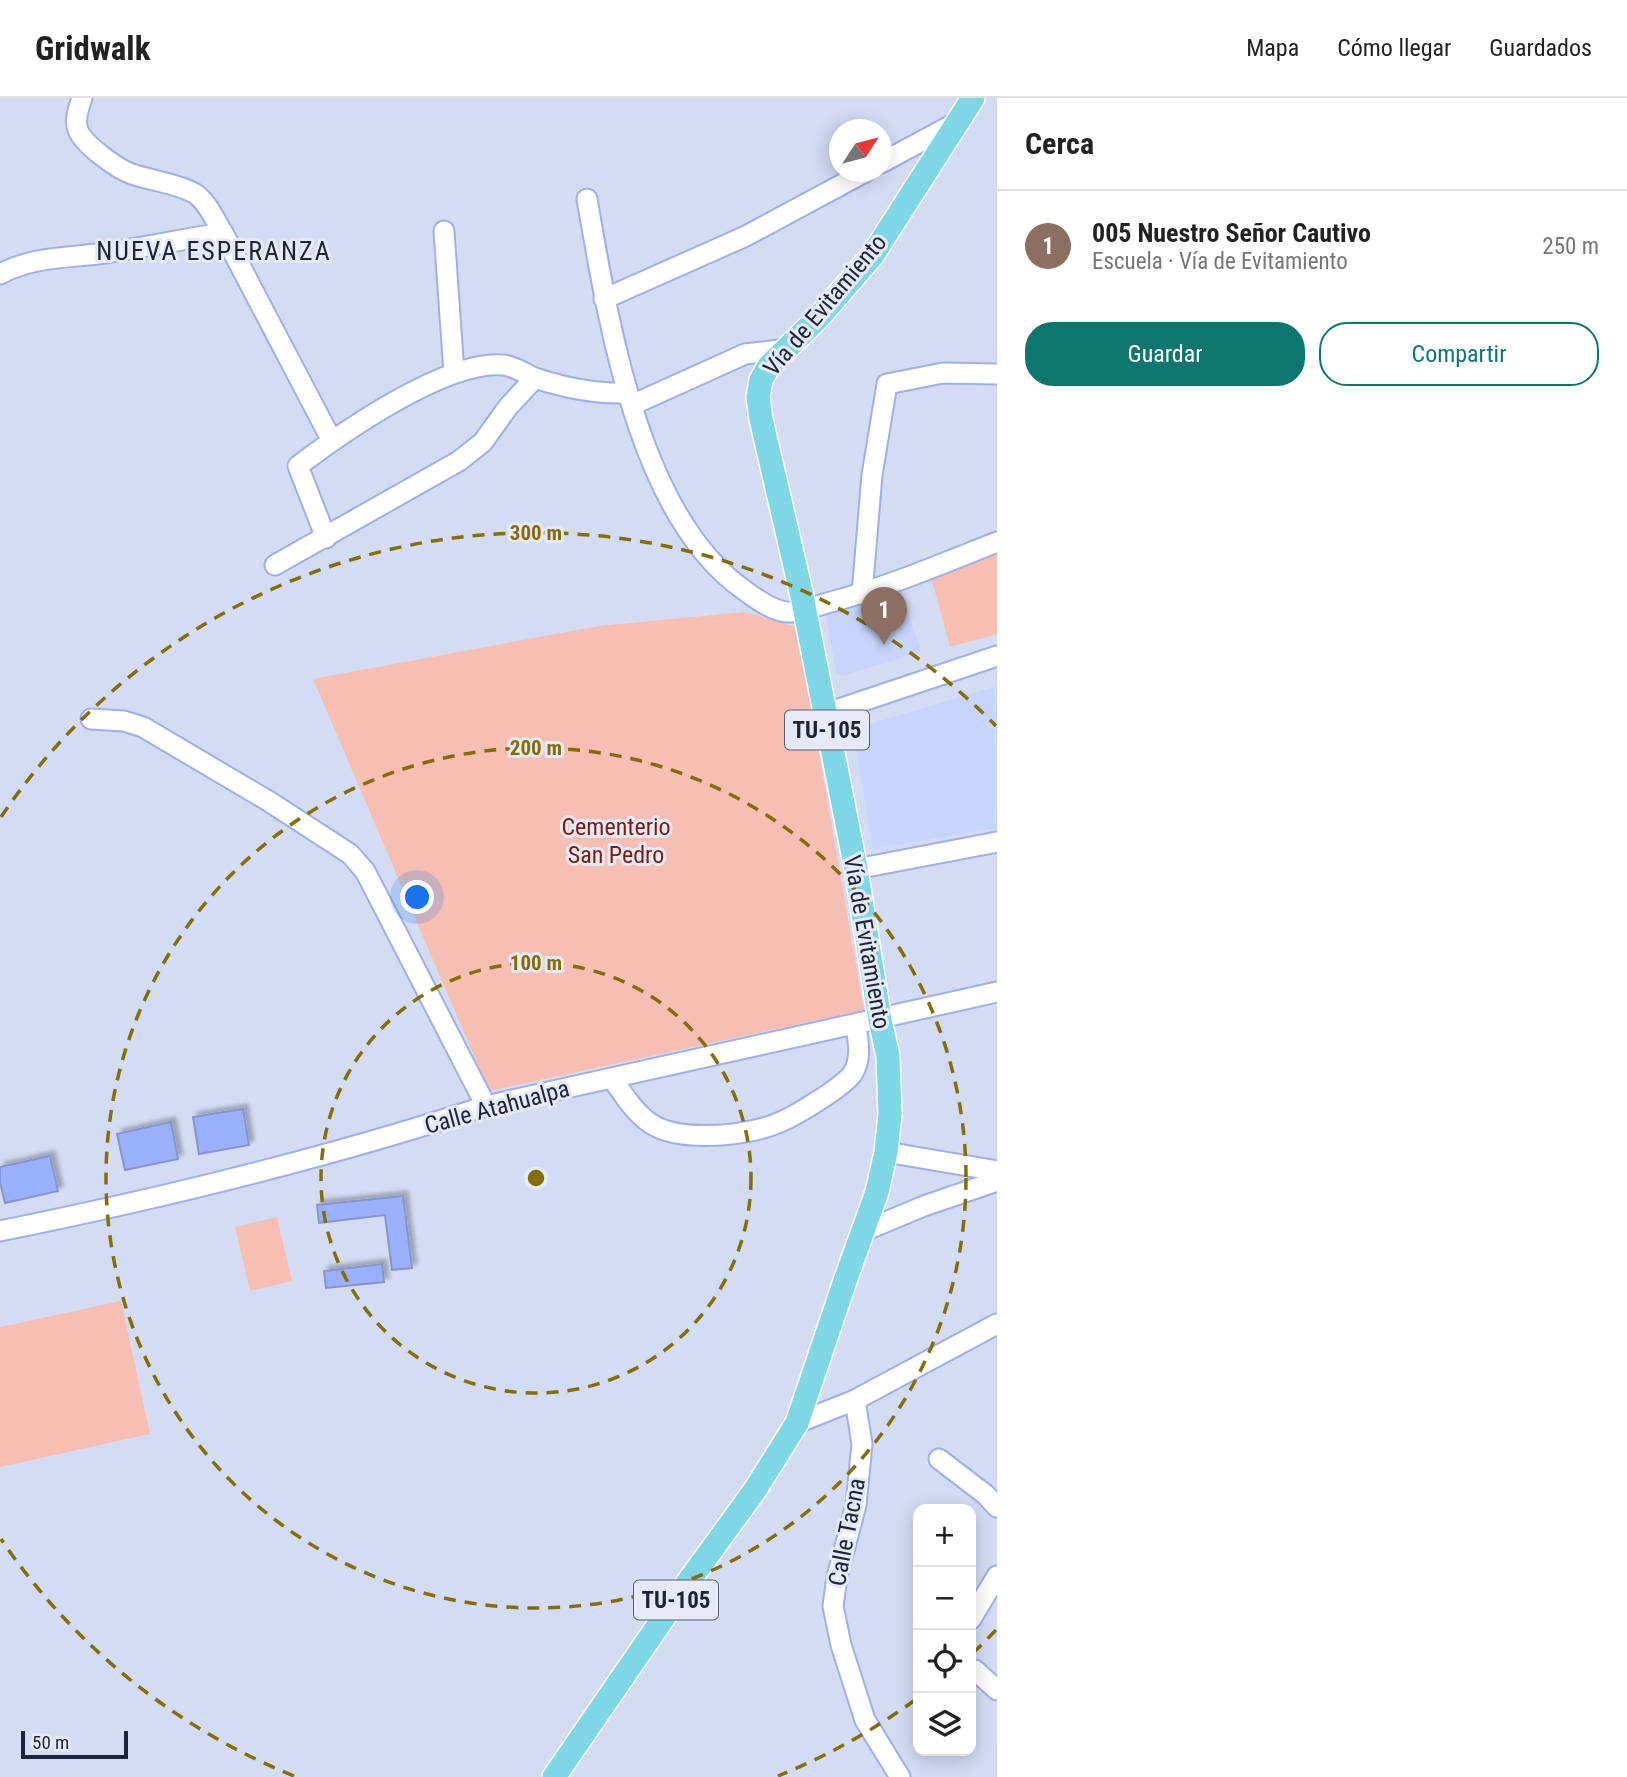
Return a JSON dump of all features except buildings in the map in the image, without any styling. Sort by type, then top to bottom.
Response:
[{"type":"main road","name":"Vía de Evitamiento","points":[[554,1777],[755,1490],[797,1423],[877,1192],[886,1152],[890,1114],[888,1056],[856,869],[805,609],[758,397],[761,380],[769,366],[857,276],[973,98]]},
{"type":"street","points":[[82,98],[77,114],[77,127],[84,140],[128,173],[196,194],[206,205],[331,441]]},
{"type":"street","points":[[892,157],[961,119]]},
{"type":"street","points":[[604,299],[746,236],[846,182]]},
{"type":"street","points":[[587,200],[604,299],[630,399],[666,491],[689,536],[726,578],[775,609],[791,612],[862,594],[997,542]]},
{"type":"street","points":[[444,231],[454,373]]},
{"type":"street","points":[[0,274],[47,258],[103,253],[223,233]]},
{"type":"street","points":[[326,538],[298,466],[331,441],[401,399],[454,373],[484,365],[505,365],[535,378],[630,399],[745,354],[787,349]]},
{"type":"street","points":[[862,594],[872,475],[887,384],[943,373],[997,374]]},
{"type":"street","points":[[275,565],[460,460],[483,442],[508,407],[535,378]]},
{"type":"street","points":[[824,714],[997,656]]},
{"type":"street","points":[[91,719],[124,721],[143,727],[270,802],[350,854],[365,871],[486,1105]]},
{"type":"street","points":[[856,869],[997,842]]},
{"type":"street","name":"Calle Atahualpa","points":[[0,1231],[209,1184],[416,1129],[486,1105],[997,992]]},
{"type":"street","points":[[612,1078],[629,1103],[651,1124],[682,1135],[730,1134],[768,1126],[807,1108],[836,1089],[853,1073],[859,1058],[856,1025]]},
{"type":"street","points":[[886,1152],[997,1171]]},
{"type":"street","points":[[864,1231],[924,1206],[997,1181]]},
{"type":"street","points":[[797,1423],[855,1400],[996,1327]]},
{"type":"street","name":"Calle Tacna","points":[[855,1400],[862,1444],[856,1504],[837,1577],[833,1606],[841,1645],[865,1720],[900,1777]]},
{"type":"street","points":[[939,1460],[986,1495],[997,1507]]},
{"type":"street","points":[[976,1611],[997,1576]]},
{"type":"street","points":[[976,1671],[997,1690]]},
{"type":"shaded area","points":[[897,578],[921,652],[842,676],[836,672],[824,602]]},
{"type":"shaded area","points":[[997,686],[997,828],[873,849],[853,729]]},
{"type":"green space","points":[[997,545],[997,634],[950,647],[930,573]]},
{"type":"green space","name":"Cementerio San Pedro","points":[[745,612],[797,627],[864,1010],[489,1091],[313,679],[599,626]]},
{"type":"green space","points":[[277,1217],[292,1281],[250,1291],[235,1227]]},
{"type":"green space","points":[[121,1301],[150,1434],[0,1467],[0,1327]]},
{"type":"place","name":"005 Nuestro Señor Cautivo","points":[[884,645]]},
{"type":"district","name":"NUEVA ESPERANZA","points":[[214,251]]}]
